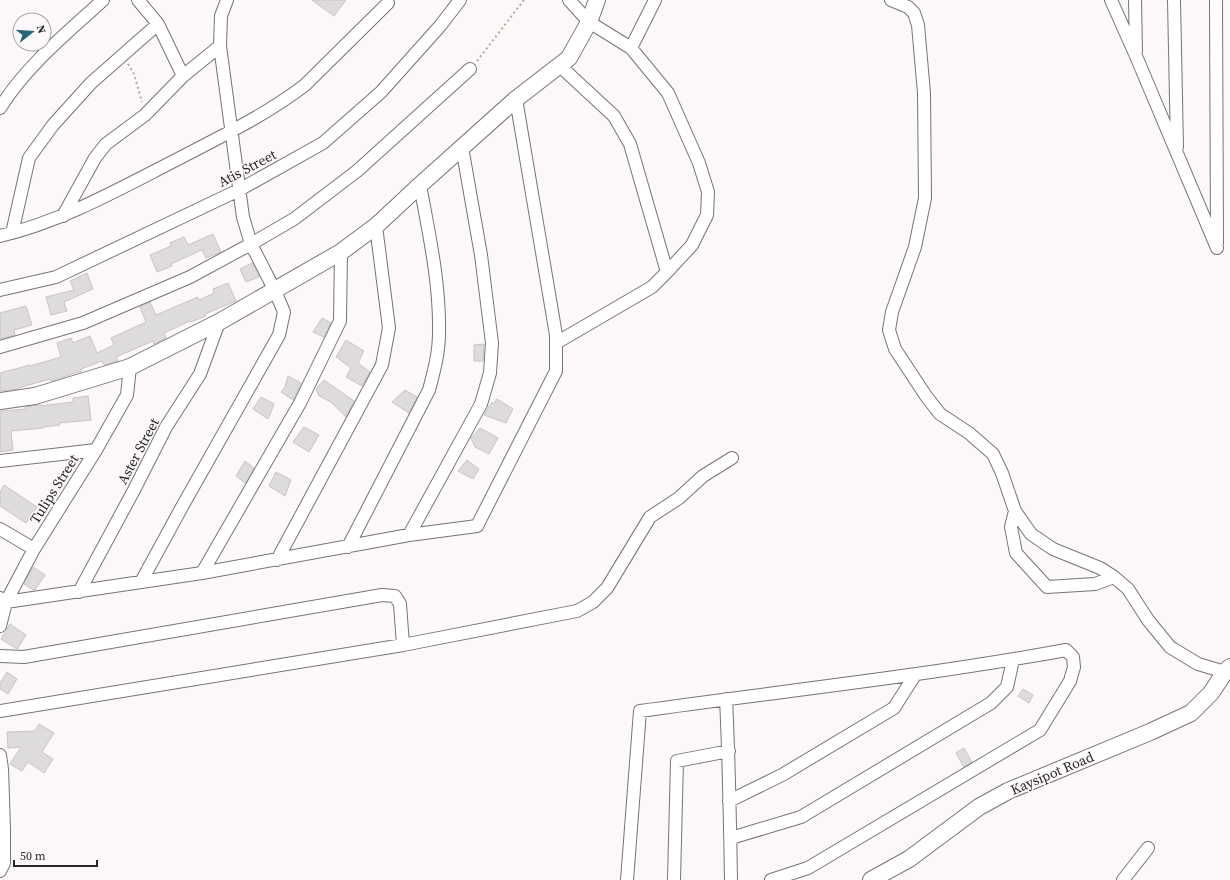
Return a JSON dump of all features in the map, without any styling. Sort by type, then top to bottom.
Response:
[{"type":"street","points":[[0,108],[10,92],[46,53],[103,0]]},
{"type":"street","points":[[138,0],[158,24],[183,76]]},
{"type":"street","points":[[141,582],[279,335],[284,312],[275,290],[251,244],[243,217],[220,46],[221,16],[227,0]]},
{"type":"street","name":"Atis Street","points":[[0,290],[56,277],[239,190],[323,143],[381,92],[440,26],[460,0]]},
{"type":"street","points":[[556,343],[652,287],[692,245],[707,215],[708,192],[699,163],[668,93],[631,48],[589,22],[569,0]]},
{"type":"street","points":[[0,401],[35,396],[130,367],[219,322],[341,252],[376,226],[516,99],[550,71],[560,66],[569,58],[589,22],[597,0]]},
{"type":"street","points":[[631,48],[655,0]]},
{"type":"street","points":[[891,0],[908,7],[914,13],[918,25],[924,93],[925,198],[915,247],[892,312],[889,330],[895,349],[926,396],[940,414],[969,433],[993,454],[1002,473],[1015,511],[1031,534],[1053,549],[1100,568],[1114,576],[1128,589],[1148,620],[1170,647],[1198,664],[1228,669]]},
{"type":"street","points":[[1110,0],[1136,56],[1217,248],[1216,0]]},
{"type":"street","points":[[1135,0],[1136,56]]},
{"type":"street","points":[[1174,0],[1177,154]]},
{"type":"street","points":[[6,234],[63,216],[111,194],[232,132],[291,96],[305,85],[388,3]]},
{"type":"street","points":[[6,234],[29,158],[53,125],[91,83],[158,24]]},
{"type":"street","points":[[63,216],[95,158],[106,144],[145,115],[183,76],[220,46]]},
{"type":"street","points":[[560,66],[614,116],[630,144],[667,272]]},
{"type":"street","points":[[0,347],[83,323],[190,277],[294,219],[357,171],[470,69]]},
{"type":"street","points":[[3,600],[79,592],[202,573],[409,535],[476,526],[556,371],[556,343],[516,99]]},
{"type":"street","points":[[409,535],[481,404],[490,373],[492,335],[481,255],[462,147]]},
{"type":"street","points":[[348,547],[429,390],[437,362],[440,334],[436,273],[420,186]]},
{"type":"street","points":[[277,560],[382,364],[389,328],[376,226]]},
{"type":"street","points":[[202,573],[300,403],[340,321],[341,252]]},
{"type":"street","name":"Aster Street","points":[[79,592],[166,428],[200,374],[219,322]]},
{"type":"street","name":"Tulips Street","points":[[0,626],[3,600],[96,450],[127,395],[130,367]]},
{"type":"street","points":[[0,461],[96,450]]},
{"type":"street","points":[[0,711],[403,645],[577,611],[593,602],[607,588],[650,517],[679,498],[703,476],[732,458]]},
{"type":"street","points":[[1015,511],[1011,527],[1016,553],[1047,587],[1095,584],[1114,576]]},
{"type":"street","points":[[0,529],[34,549]]},
{"type":"street","points":[[0,656],[24,657],[382,595],[395,596],[400,604],[403,645]]},
{"type":"street","points":[[627,880],[640,711],[915,675],[1013,660],[1066,650],[1073,658],[1074,667],[1070,681],[1040,730],[808,868],[771,880]]},
{"type":"street","points":[[731,838],[801,817],[991,703],[1007,687],[1013,660]]},
{"type":"street","name":"Kaysipot Road","points":[[871,880],[909,859],[979,807],[1008,791],[1150,732],[1190,713],[1211,693],[1228,669]]},
{"type":"street","points":[[729,801],[782,775],[894,708],[915,675]]},
{"type":"street","points":[[726,699],[729,751],[731,880]]},
{"type":"street","points":[[674,880],[677,761],[729,751]]},
{"type":"street","points":[[0,755],[4,864],[0,871]]},
{"type":"street","points":[[1123,880],[1148,848]]},
{"type":"path","points":[[470,69],[524,0]]},
{"type":"path","points":[[123,55],[134,74],[145,115]]},
{"type":"building","points":[[312,0],[346,0],[334,16]]},
{"type":"building","points":[[213,234],[221,252],[206,258],[202,250],[157,272],[150,255],[171,246],[170,243],[184,237],[188,245]]},
{"type":"building","points":[[252,263],[259,277],[246,282],[240,269]]},
{"type":"building","points":[[87,273],[93,289],[64,302],[67,311],[51,315],[46,297],[74,290],[70,281]]},
{"type":"building","points":[[228,283],[236,301],[205,314],[206,316],[191,322],[190,321],[164,333],[166,338],[154,344],[153,341],[116,357],[118,361],[104,365],[102,361],[81,369],[82,371],[51,381],[50,379],[18,389],[0,391],[0,373],[61,357],[57,343],[71,338],[73,343],[90,336],[97,353],[114,345],[111,338],[146,322],[140,307],[150,302],[156,315],[198,297],[199,300],[214,293],[213,289]]},
{"type":"building","points":[[26,306],[32,325],[14,330],[15,335],[0,339],[0,313]]},
{"type":"building","points":[[322,318],[331,323],[324,337],[313,332]]},
{"type":"building","points":[[346,340],[364,351],[358,363],[370,372],[362,386],[346,377],[351,368],[336,357]]},
{"type":"building","points":[[484,344],[483,361],[474,361],[474,345]]},
{"type":"building","points":[[288,376],[301,383],[293,400],[281,392],[285,387]]},
{"type":"building","points":[[324,380],[354,401],[346,417],[331,402],[319,396],[316,389]]},
{"type":"building","points":[[405,390],[417,397],[409,413],[392,402]]},
{"type":"building","points":[[88,396],[91,420],[59,423],[60,425],[43,428],[11,431],[13,450],[0,452],[0,411],[26,409],[25,407],[38,405],[41,406],[73,402],[73,398]]},
{"type":"building","points":[[261,397],[274,404],[268,419],[253,409]]},
{"type":"building","points":[[497,399],[513,409],[506,423],[484,415],[491,403],[494,403]]},
{"type":"building","points":[[304,427],[319,435],[309,452],[293,442]]},
{"type":"building","points":[[480,428],[498,438],[489,454],[475,447],[471,438]]},
{"type":"building","points":[[467,460],[479,469],[473,479],[458,471]]},
{"type":"building","points":[[245,461],[254,468],[245,483],[236,476]]},
{"type":"building","points":[[276,472],[291,480],[285,496],[269,486]]},
{"type":"building","points":[[4,485],[37,507],[26,523],[0,506],[0,492]]},
{"type":"building","points":[[33,567],[45,575],[35,590],[24,584]]},
{"type":"building","points":[[10,624],[26,635],[17,649],[1,639]]},
{"type":"building","points":[[7,672],[17,679],[8,694],[0,689],[0,683]]},
{"type":"building","points":[[1023,689],[1033,695],[1029,703],[1018,696]]},
{"type":"building","points":[[39,724],[54,733],[42,752],[53,759],[44,773],[28,762],[22,771],[10,764],[21,747],[8,748],[7,732],[35,731]]},
{"type":"building","points":[[964,748],[972,762],[964,767],[956,753]]}]
